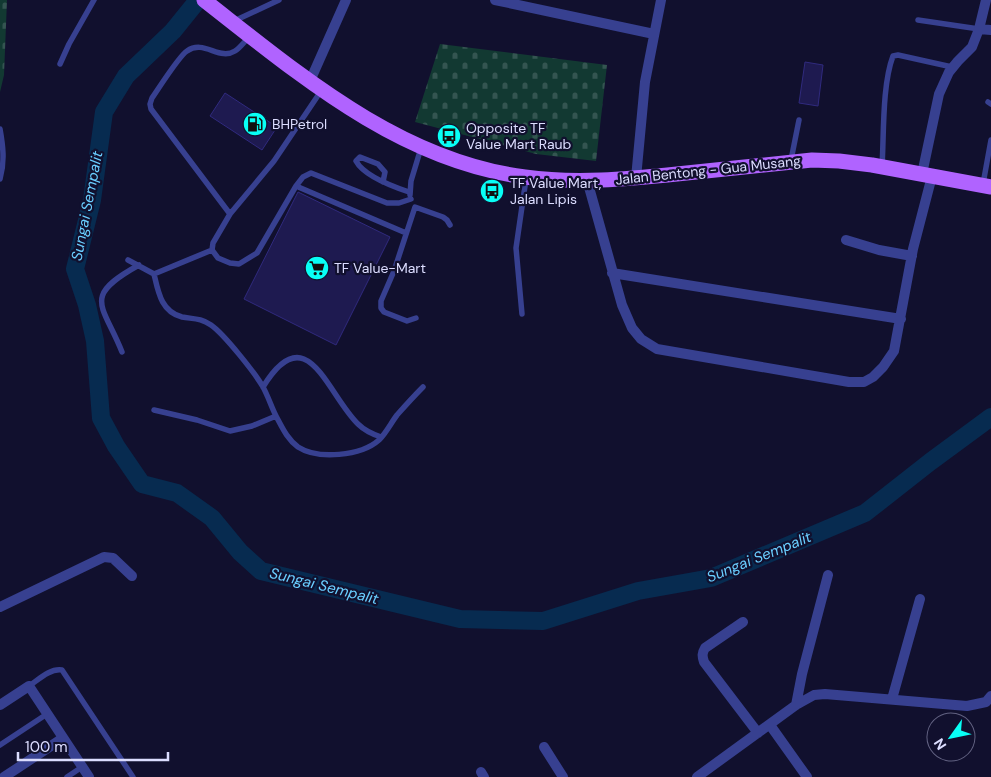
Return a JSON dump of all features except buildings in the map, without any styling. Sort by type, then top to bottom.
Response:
[{"type":"main road","name":"Jalan Bentong - Gua Musang","points":[[209,4],[316,85],[385,129],[438,155],[488,170],[526,178],[586,180],[636,178],[812,160],[839,161],[882,167],[987,186]]},
{"type":"street","points":[[316,85],[346,0]]},
{"type":"street","points":[[495,0],[654,34]]},
{"type":"street","points":[[636,178],[645,82],[661,0]]},
{"type":"street","points":[[586,180],[622,305],[632,328],[641,340],[649,346],[657,349],[841,381],[864,382],[878,372],[894,351],[940,94],[952,68],[972,47],[979,29],[986,0]]},
{"type":"street","points":[[979,29],[991,30]]},
{"type":"street","points":[[846,240],[878,250],[912,256]]},
{"type":"street","points":[[612,273],[901,319]]},
{"type":"street","points":[[0,607],[104,557],[114,558],[132,576]]},
{"type":"street","points":[[796,705],[802,674],[828,575]]},
{"type":"street","points":[[892,699],[920,599]]},
{"type":"street","points":[[743,622],[705,648],[702,652],[702,657],[758,733]]},
{"type":"street","points":[[0,705],[29,686],[89,777]]},
{"type":"street","points":[[697,777],[796,705],[820,694],[967,706],[986,702],[991,696]]},
{"type":"street","points":[[770,725],[807,777]]},
{"type":"street","points":[[4,777],[63,738]]},
{"type":"street","points":[[544,747],[563,777]]},
{"type":"lane","points":[[60,64],[94,0]]},
{"type":"lane","points":[[232,22],[279,0]]},
{"type":"lane","points":[[918,20],[979,29]]},
{"type":"lane","points":[[230,214],[150,104],[152,98],[186,51],[196,47],[204,47],[225,54],[235,52],[250,35]]},
{"type":"lane","points":[[882,167],[886,99],[893,56],[898,55],[952,68]]},
{"type":"lane","points":[[316,85],[274,161],[230,214],[213,243],[212,250],[218,258],[230,263],[240,264],[257,253],[296,186],[303,177],[311,173],[386,203],[399,203],[411,199]]},
{"type":"lane","points":[[790,162],[799,120]]},
{"type":"lane","points":[[0,129],[4,148],[0,179]]},
{"type":"lane","points":[[987,186],[991,140]]},
{"type":"lane","points":[[421,146],[409,192],[411,199],[415,207],[447,220],[450,225]]},
{"type":"lane","points":[[384,182],[385,172],[378,164],[360,157],[356,161],[359,167],[384,182],[409,192]]},
{"type":"lane","points":[[522,314],[516,248],[526,178]]},
{"type":"lane","points":[[296,186],[406,233]]},
{"type":"lane","points":[[415,207],[394,271],[380,304],[384,312],[394,316],[407,321],[416,318]]},
{"type":"lane","points":[[154,274],[212,250]]},
{"type":"lane","points":[[128,260],[154,274],[160,298],[167,309],[182,317],[200,318],[212,326],[239,356],[262,387],[286,435],[298,446],[309,452],[322,455],[359,450],[373,444],[423,387]]},
{"type":"lane","points":[[122,352],[102,309],[101,301],[109,285],[119,276],[139,265]]},
{"type":"lane","points":[[262,387],[272,371],[281,362],[290,358],[300,357],[312,363],[319,371],[356,423],[365,430],[381,437]]},
{"type":"lane","points":[[154,410],[230,431],[252,426],[276,416]]},
{"type":"lane","points":[[29,686],[51,672],[59,669],[62,670],[133,777]]},
{"type":"lane","points":[[0,745],[47,714]]},
{"type":"lane","points":[[67,777],[82,767]]},
{"type":"green space","points":[[0,0],[7,0],[4,75],[0,92]]},
{"type":"green space","points":[[440,44],[607,65],[596,161],[536,154],[415,122]]},
{"type":"waterway","name":"Sungai Sempalit","points":[[198,0],[173,31],[126,76],[104,112],[92,200],[75,269],[87,305],[95,341],[101,418],[116,446],[142,484],[177,493],[212,518],[240,552],[261,571],[460,619],[543,621],[638,591],[711,578],[865,513],[991,417]]},
{"type":"place","name":"BHPetrol","points":[[255,124]]},
{"type":"place","name":"Opposite TF Value Mart Raub","points":[[449,136]]},
{"type":"place","name":"TF Value Mart, Jalan Lipis","points":[[492,191]]},
{"type":"place","name":"TF Value-Mart","points":[[317,268]]}]
